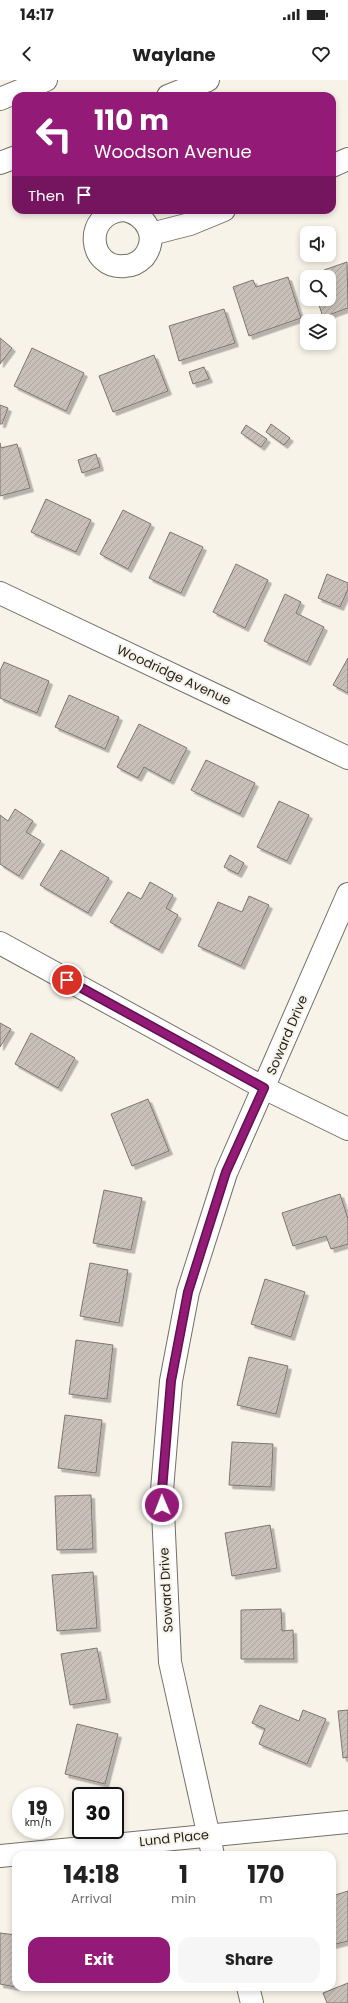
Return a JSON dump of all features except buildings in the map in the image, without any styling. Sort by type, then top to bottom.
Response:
[{"type":"street","points":[[17,92],[46,80]]},
{"type":"street","points":[[178,92],[208,80]]},
{"type":"street","points":[[0,99],[12,94]]},
{"type":"street","points":[[0,163],[12,158]]},
{"type":"street","points":[[336,164],[348,159]]},
{"type":"street","points":[[107,214],[100,220],[96,229],[94,238],[95,247],[103,259],[115,266],[130,266],[136,263],[148,252],[151,234],[142,217],[137,214]]},
{"type":"street","points":[[151,234],[190,224],[214,214]]},
{"type":"street","name":"Woodridge Avenue","points":[[0,593],[348,758]]},
{"type":"street","name":"Soward Drive","points":[[211,1845],[170,1662],[162,1490],[171,1381],[188,1292],[226,1172],[348,894]]},
{"type":"street","points":[[0,943],[264,1088],[348,1129]]},
{"type":"street","name":"Lund Place","points":[[96,1851],[211,1845],[348,1822]]},
{"type":"street","name":"Lund Place","points":[[0,1856],[12,1855]]},
{"type":"street","points":[[249,1991],[252,2003]]},
{"type":"route","points":[[67,980],[264,1088],[226,1172],[188,1292],[171,1381],[162,1505]]}]
